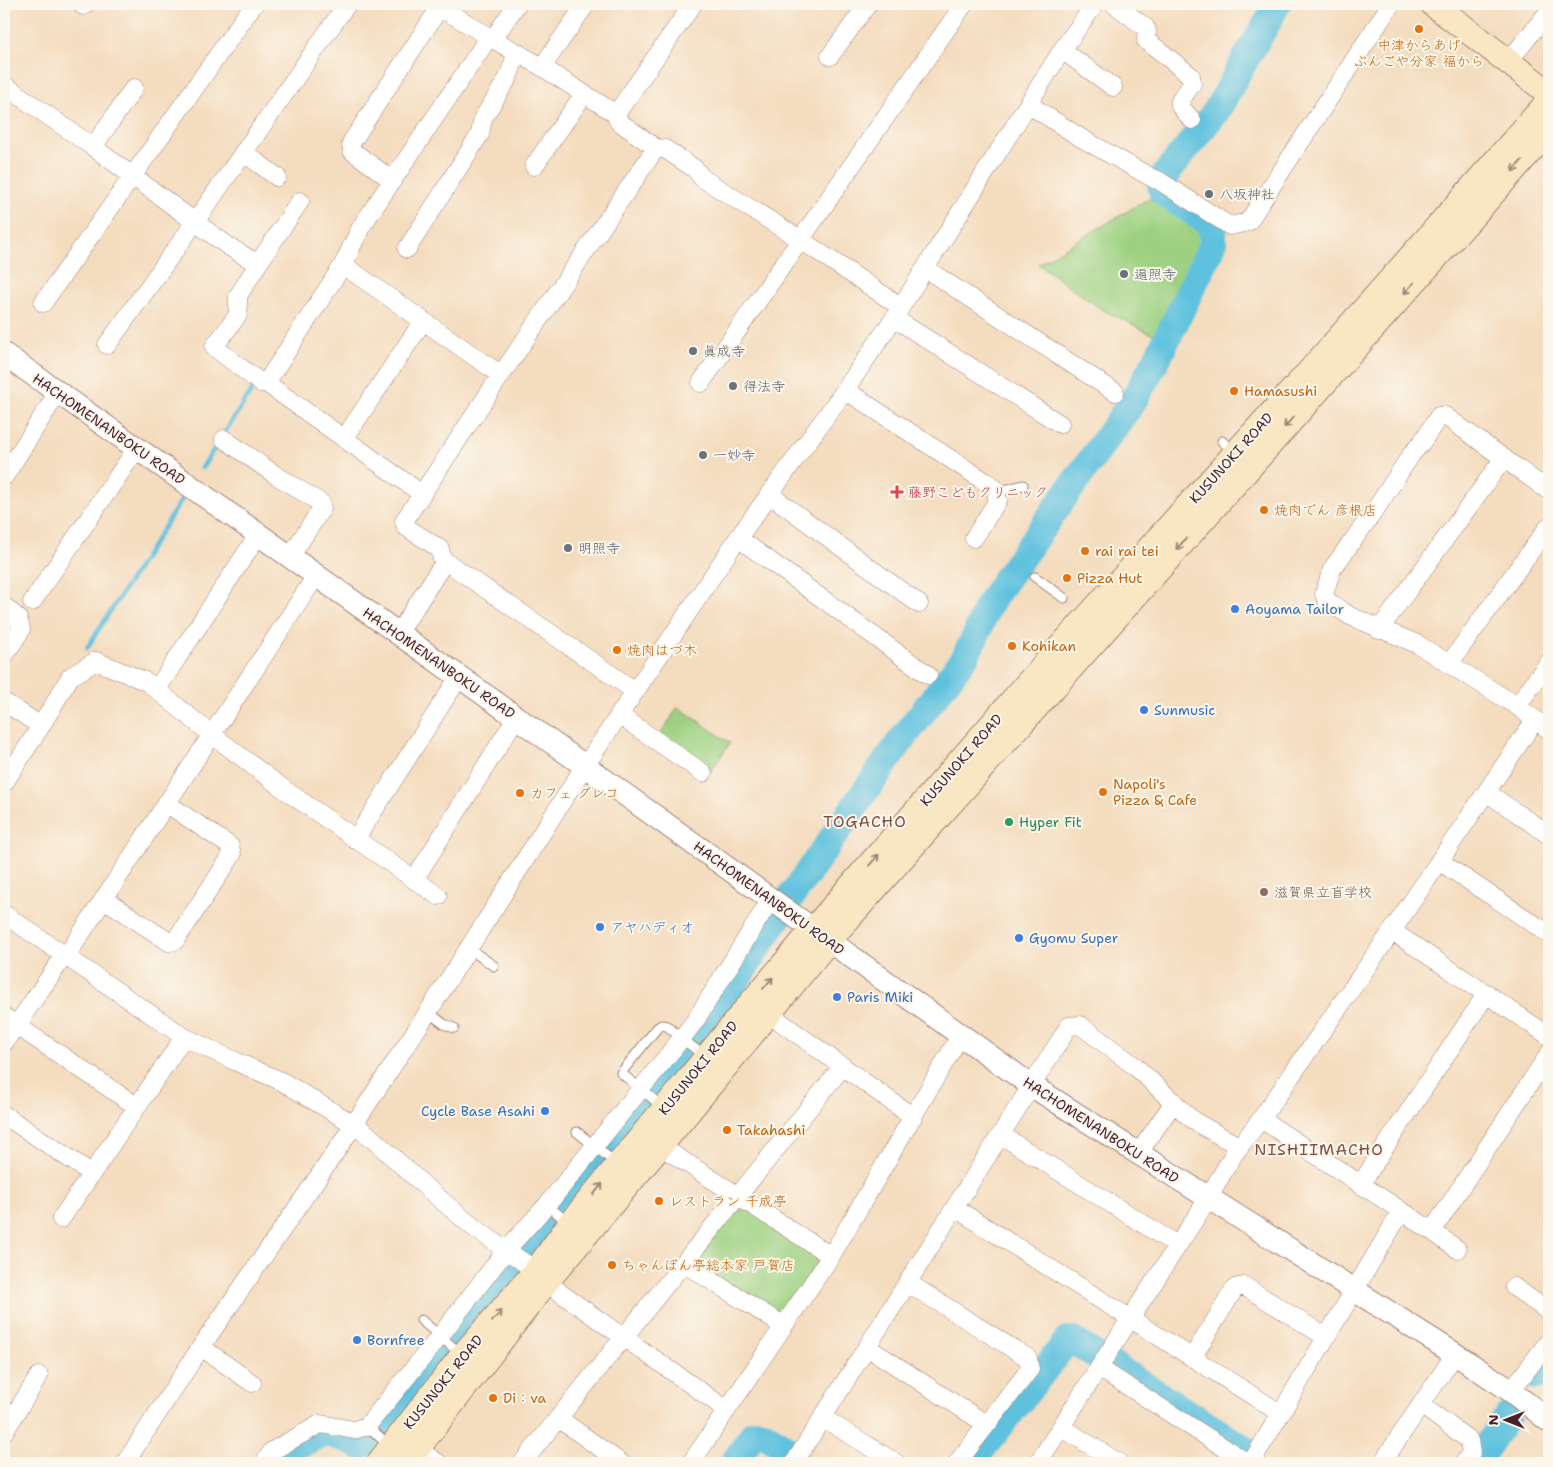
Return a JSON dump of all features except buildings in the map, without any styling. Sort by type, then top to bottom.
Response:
[{"type":"main road","points":[[1433,4],[1549,93]]},
{"type":"main road","name":"KUSUNOKI ROAD","points":[[388,1443],[525,1264],[652,1141],[820,935],[1024,679],[1147,546],[1229,447],[1307,369],[1476,178],[1549,101]]},
{"type":"main road","name":"KUSUNOKI ROAD","points":[[820,935],[1549,130]]},
{"type":"main road","name":"KUSUNOKI ROAD","points":[[388,1443],[450,1344],[565,1220],[613,1162],[652,1141],[660,1105],[693,1047],[760,1008]]},
{"type":"street","points":[[43,303],[254,4]]},
{"type":"street","points":[[108,345],[347,4]]},
{"type":"street","points":[[266,383],[343,265],[361,227],[392,180],[516,4]]},
{"type":"street","points":[[542,67],[586,4]]},
{"type":"street","points":[[616,114],[693,4]]},
{"type":"street","points":[[830,56],[868,4]]},
{"type":"street","points":[[701,383],[964,4]]},
{"type":"street","points":[[125,1463],[428,1012],[635,691],[738,538],[769,494],[796,463],[846,390],[926,269],[1062,50],[1095,4]]},
{"type":"street","points":[[1114,4],[1146,28],[1146,40],[1191,76],[1192,84],[1180,101],[1180,106],[1192,120]]},
{"type":"street","points":[[1028,104],[1081,138],[1163,183],[1230,226],[1248,222],[1391,4]]},
{"type":"street","points":[[392,180],[352,151],[351,143],[438,5],[616,114],[618,121],[656,148],[665,149],[695,169],[702,178],[801,240],[897,312],[1060,424]]},
{"type":"street","points":[[1509,61],[1549,11]]},
{"type":"street","points":[[1062,50],[1113,87]]},
{"type":"street","points":[[407,249],[480,134],[482,118],[508,78],[517,52]]},
{"type":"street","points":[[4,85],[93,147],[228,246],[258,264]]},
{"type":"street","points":[[93,147],[134,88]]},
{"type":"street","points":[[534,166],[584,94]]},
{"type":"street","points":[[635,691],[442,559],[440,549],[406,527],[404,521],[656,148]]},
{"type":"street","points":[[243,152],[277,177]]},
{"type":"street","points":[[300,200],[238,296],[238,315],[214,347],[261,383],[266,383],[422,494]]},
{"type":"street","points":[[343,265],[501,375]]},
{"type":"street","points":[[926,269],[1115,392]]},
{"type":"street","points":[[344,439],[424,321]]},
{"type":"street","name":"HACHOMENANBOKU ROAD","points":[[4,354],[1032,1086],[1455,1354],[1511,1391],[1549,1421]]},
{"type":"street","points":[[846,390],[881,416],[995,488],[998,500],[974,538]]},
{"type":"street","points":[[4,477],[58,392]]},
{"type":"street","points":[[1038,1463],[1240,1147],[1486,792],[1542,725],[1517,706],[1417,644],[1379,630],[1350,616],[1327,601],[1324,594],[1332,569],[1439,416],[1445,416],[1549,491]]},
{"type":"street","points":[[224,439],[321,504],[322,508],[290,557]]},
{"type":"street","points":[[32,602],[137,448]]},
{"type":"street","points":[[1379,630],[1504,458]]},
{"type":"street","points":[[769,494],[919,604]]},
{"type":"street","points":[[1449,664],[1549,526]]},
{"type":"street","points":[[157,689],[258,535]]},
{"type":"street","points":[[738,538],[928,675]]},
{"type":"street","points":[[398,634],[445,561]]},
{"type":"street","points":[[4,1043],[10,1021],[64,957],[104,899],[316,576]]},
{"type":"street","points":[[4,606],[18,618],[21,630],[4,656]]},
{"type":"street","points":[[4,783],[70,677],[96,661],[147,682],[211,734],[285,790],[438,896]]},
{"type":"street","points":[[1517,706],[1549,662]]},
{"type":"street","points":[[355,840],[459,677]]},
{"type":"street","points":[[4,702],[41,726]]},
{"type":"street","points":[[619,716],[703,773]]},
{"type":"street","points":[[414,880],[516,718]]},
{"type":"street","points":[[1486,792],[1549,834]]},
{"type":"street","points":[[104,899],[169,942],[175,941],[232,855],[230,846],[166,803]]},
{"type":"street","points":[[1439,861],[1549,934]]},
{"type":"street","points":[[388,1443],[450,1344],[525,1264],[548,1206],[643,1090],[693,1047],[695,1021],[779,905]]},
{"type":"street","points":[[4,914],[64,957],[184,1037],[284,1082],[354,1124],[473,1227],[623,1338],[727,1410]]},
{"type":"street","points":[[1392,930],[1549,1036]]},
{"type":"street","points":[[1360,1185],[1487,993]]},
{"type":"street","points":[[760,1008],[913,1116]]},
{"type":"street","points":[[10,1021],[136,1106]]},
{"type":"street","points":[[794,1463],[1069,1026],[1080,1025],[1136,1067],[1199,1124],[1240,1147]]},
{"type":"street","points":[[690,1463],[831,1256],[960,1036]]},
{"type":"street","points":[[61,1219],[184,1037]]},
{"type":"street","points":[[1432,1231],[1549,1054]]},
{"type":"street","points":[[522,1463],[843,1066]]},
{"type":"street","points":[[1138,1154],[1174,1102]]},
{"type":"street","points":[[4,1115],[91,1173]]},
{"type":"street","points":[[1261,1119],[1457,1249]]},
{"type":"street","points":[[1002,1135],[1178,1245]]},
{"type":"street","points":[[652,1141],[831,1256]]},
{"type":"street","points":[[955,1208],[1280,1413]]},
{"type":"street","points":[[1099,1368],[1250,1463],[1401,1212]]},
{"type":"street","points":[[683,1263],[784,1326]]},
{"type":"street","points":[[908,1282],[1028,1358],[1030,1369],[957,1463]]},
{"type":"street","points":[[1192,1358],[1235,1288],[1244,1286],[1326,1337]]},
{"type":"street","points":[[1514,1287],[1549,1312]]},
{"type":"street","points":[[1511,1391],[1549,1341]]},
{"type":"street","points":[[201,1348],[252,1383]]},
{"type":"street","points":[[867,1348],[986,1424]]},
{"type":"street","points":[[1382,1463],[1455,1354]]},
{"type":"street","points":[[4,1432],[39,1376]]},
{"type":"street","points":[[1421,1405],[1469,1440],[1471,1453],[1464,1463]]},
{"type":"street","points":[[558,1418],[621,1463]]},
{"type":"street","points":[[823,1418],[896,1463]]},
{"type":"street","points":[[264,1463],[272,1452],[320,1424],[354,1430],[438,1463]]},
{"type":"street","points":[[1061,1427],[1119,1463]]},
{"type":"lane","points":[[996,492],[1023,484]]},
{"type":"lane","points":[[1035,577],[1064,598]]},
{"type":"lane","points":[[468,948],[494,966]]},
{"type":"lane","points":[[428,1012],[444,1024],[454,1028]]},
{"type":"lane","points":[[660,1105],[621,1073],[656,1028],[661,1025],[667,1026],[693,1047]]},
{"type":"lane","points":[[577,1132],[613,1162]]},
{"type":"lane","points":[[548,1206],[565,1220]]},
{"type":"lane","points":[[421,1320],[450,1344]]},
{"type":"green space","points":[[1160,192],[1162,200],[1206,225],[1209,233],[1209,240],[1162,339],[1101,309],[1038,264]]},
{"type":"green space","points":[[678,707],[730,743],[710,772],[659,737]]},
{"type":"green space","points":[[747,1209],[816,1253],[818,1262],[784,1313],[774,1313],[699,1266],[697,1257],[735,1211]]},
{"type":"waterway","points":[[276,1463],[286,1454],[310,1439],[325,1434],[335,1435],[361,1446],[366,1443],[707,1025],[795,891],[900,742],[965,657],[986,609],[1005,580],[1133,401],[1157,359],[1213,244],[1213,231],[1207,221],[1163,192],[1161,186],[1165,175],[1217,110],[1277,4]]},
{"type":"waterway","points":[[202,468],[255,385]]},
{"type":"waterway","points":[[87,648],[182,499]]},
{"type":"waterway","points":[[4,767],[7,763]]},
{"type":"waterway","points":[[971,1463],[1067,1341],[1072,1340],[1097,1356]]},
{"type":"waterway","points":[[1536,1376],[1549,1359]]},
{"type":"waterway","points":[[1111,1364],[1248,1451]]},
{"type":"waterway","points":[[1476,1463],[1507,1417]]},
{"type":"waterway","points":[[734,1463],[754,1433],[758,1432],[763,1433],[792,1452]]},
{"type":"place","name":"中津からあげ ぶんごや分家 福から","points":[[1419,29]]},
{"type":"place","name":"八坂神社","points":[[1209,194]]},
{"type":"place","name":"遍照寺","points":[[1124,274]]},
{"type":"place","name":"眞成寺","points":[[693,351]]},
{"type":"place","name":"得法寺","points":[[733,386]]},
{"type":"place","name":"Hamasushi","points":[[1234,391]]},
{"type":"place","name":"一妙寺","points":[[703,455]]},
{"type":"place","name":"藤野こどもクリニック","points":[[897,492]]},
{"type":"place","name":"焼肉でん 彦根店","points":[[1264,510]]},
{"type":"place","name":"明照寺","points":[[568,548]]},
{"type":"place","name":"rai rai tei","points":[[1085,551]]},
{"type":"place","name":"Pizza Hut","points":[[1067,578]]},
{"type":"place","name":"Aoyama Tailor","points":[[1235,609]]},
{"type":"place","name":"Kohikan","points":[[1012,646]]},
{"type":"place","name":"焼肉はづ木","points":[[617,650]]},
{"type":"place","name":"Sunmusic","points":[[1144,710]]},
{"type":"place","name":"Napoli's Pizza & Cafe","points":[[1103,792]]},
{"type":"place","name":"カフェ グレコ","points":[[520,793]]},
{"type":"place","name":"Hyper Fit","points":[[1009,822]]},
{"type":"place","name":"滋賀県立盲学校","points":[[1264,892]]},
{"type":"place","name":"アヤハディオ","points":[[600,927]]},
{"type":"place","name":"Gyomu Super","points":[[1019,938]]},
{"type":"place","name":"Paris Miki","points":[[837,997]]},
{"type":"place","name":"Cycle Base Asahi","points":[[545,1111]]},
{"type":"place","name":"Takahashi","points":[[727,1130]]},
{"type":"place","name":"レストラン 千成亭","points":[[659,1201]]},
{"type":"place","name":"ちゃんぽん亭総本家 戸賀店","points":[[612,1265]]},
{"type":"place","name":"Bornfree","points":[[357,1340]]},
{"type":"place","name":"Di：va","points":[[493,1398]]},
{"type":"district","name":"TOGACHO","points":[[865,821]]},
{"type":"district","name":"NISHIIMACHO","points":[[1319,1149]]}]
